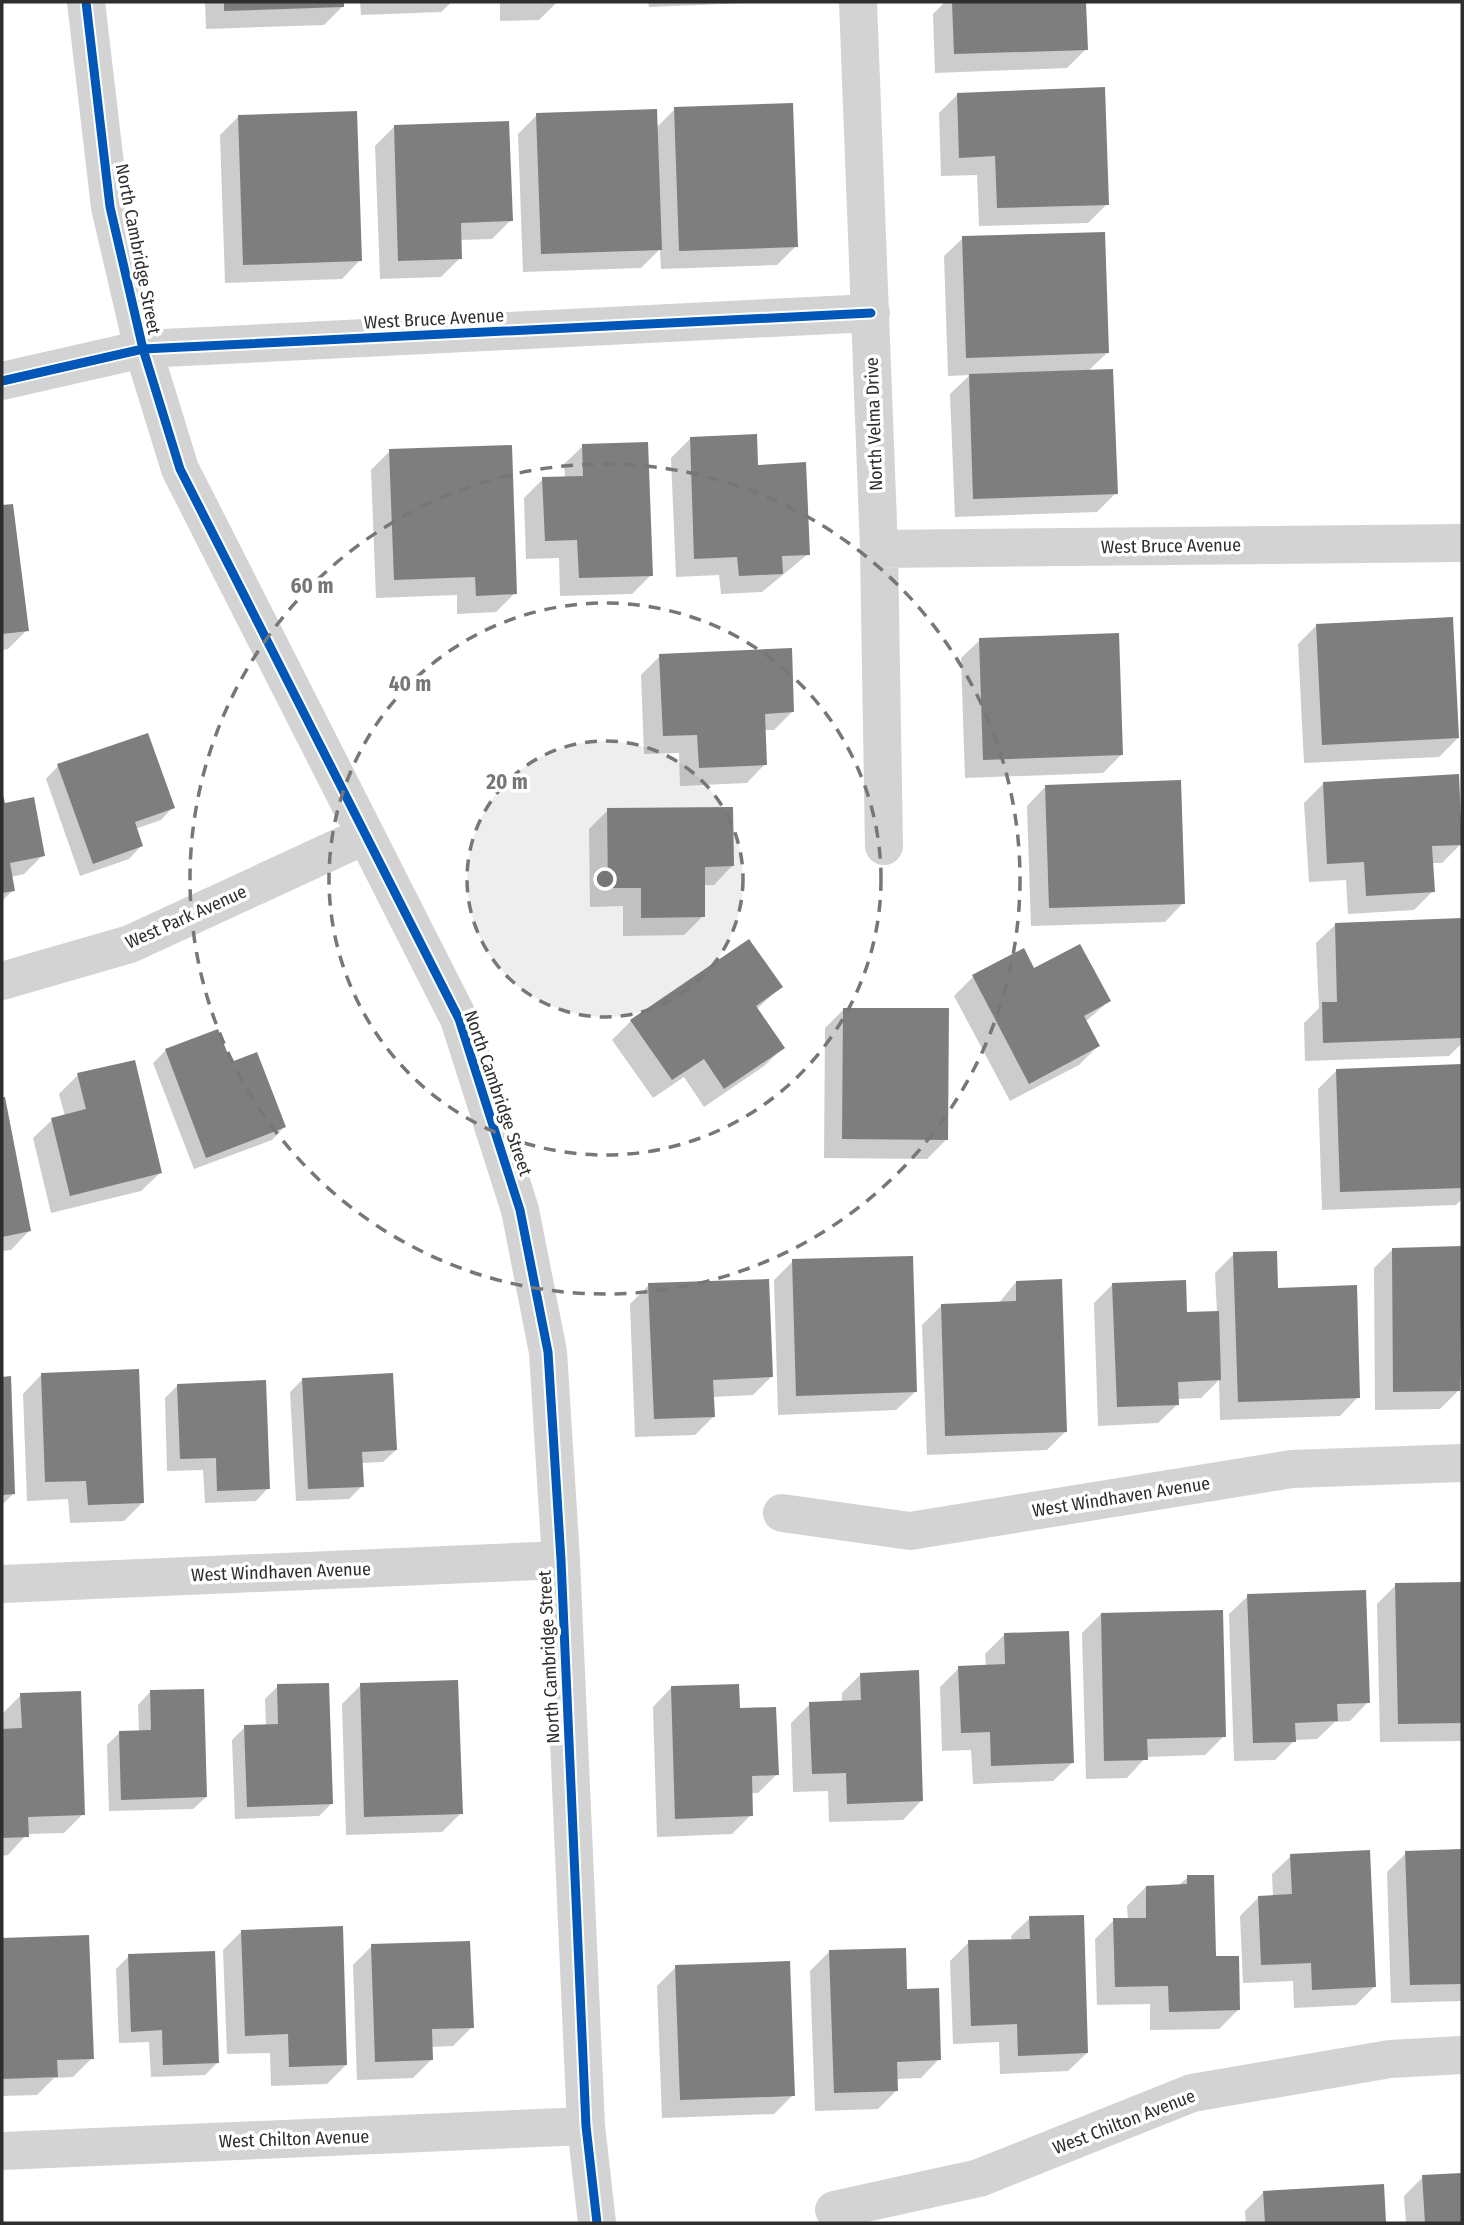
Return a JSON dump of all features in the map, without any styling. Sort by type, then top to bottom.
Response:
[{"type":"street","name":"North Cambridge Street","points":[[86,2],[110,207],[143,349],[180,469],[459,1019],[520,1210],[548,1352],[561,1560],[586,2126],[597,2223]]},
{"type":"street","name":"North Velma Drive","points":[[858,2],[879,548],[884,846]]},
{"type":"street","name":"West Bruce Avenue","points":[[2,381],[143,349],[870,313]]},
{"type":"street","name":"West Bruce Avenue","points":[[879,548],[1462,543]]},
{"type":"street","name":"West Park Avenue","points":[[2,981],[130,943],[364,836]]},
{"type":"street","name":"West Windhaven Avenue","points":[[782,1513],[910,1531],[1292,1469],[1462,1463]]},
{"type":"street","name":"West Windhaven Avenue","points":[[2,1584],[561,1560]]},
{"type":"street","name":"West Chilton Avenue","points":[[834,2210],[979,2178],[1192,2093],[1390,2059],[1462,2054]]},
{"type":"street","name":"West Chilton Avenue","points":[[2,2151],[586,2126]]},
{"type":"building","points":[[224,2],[344,2],[344,7],[224,11]]},
{"type":"building","points":[[952,2],[1086,2],[1088,50],[954,54]]},
{"type":"building","points":[[1105,87],[1109,205],[997,208],[995,156],[959,158],[957,93]]},
{"type":"building","points":[[793,103],[798,247],[679,251],[674,107]]},
{"type":"building","points":[[657,109],[662,250],[541,254],[536,113]]},
{"type":"building","points":[[357,111],[362,261],[243,265],[238,115]]},
{"type":"building","points":[[509,121],[513,221],[461,223],[462,259],[398,261],[394,125]]},
{"type":"building","points":[[1105,232],[1109,353],[966,358],[962,236]]},
{"type":"building","points":[[1113,369],[1118,494],[973,499],[969,374]]},
{"type":"building","points":[[757,434],[758,465],[806,462],[810,555],[782,556],[783,574],[739,576],[737,557],[694,559],[690,437]]},
{"type":"building","points":[[648,442],[653,576],[579,578],[577,540],[545,541],[542,477],[583,476],[582,444]]},
{"type":"building","points":[[512,445],[517,594],[476,596],[475,577],[394,580],[389,449]]},
{"type":"building","points":[[13,504],[29,631],[2,634],[2,505]]},
{"type":"building","points":[[1453,617],[1459,738],[1322,745],[1316,624]]},
{"type":"building","points":[[1119,633],[1123,755],[983,760],[979,638]]},
{"type":"building","points":[[792,648],[794,712],[765,714],[767,765],[699,768],[697,735],[663,736],[659,654]]},
{"type":"building","points":[[148,733],[175,808],[135,822],[143,846],[93,864],[57,764]]},
{"type":"building","points":[[1459,774],[1462,845],[1432,846],[1435,892],[1366,896],[1364,862],[1327,864],[1323,782]]},
{"type":"building","points":[[1181,780],[1185,904],[1049,908],[1045,785]]},
{"type":"building","points":[[2,791],[5,803],[34,797],[45,856],[10,863],[15,891],[2,893]]},
{"type":"building","points":[[733,807],[734,866],[705,867],[705,917],[641,918],[641,888],[608,888],[607,808]]},
{"type":"building","points":[[1462,918],[1462,1038],[1323,1043],[1322,1002],[1337,1002],[1335,923]]},
{"type":"building","points":[[749,939],[783,987],[756,1006],[785,1048],[724,1089],[704,1059],[672,1080],[630,1020]]},
{"type":"building","points":[[1080,944],[1111,1001],[1084,1016],[1100,1046],[1029,1084],[972,975],[1024,948],[1034,968]]},
{"type":"building","points":[[843,1008],[949,1008],[948,1140],[842,1139]]},
{"type":"building","points":[[218,1029],[231,1062],[257,1052],[286,1127],[206,1158],[165,1049]]},
{"type":"building","points":[[135,1060],[162,1173],[70,1196],[51,1118],[86,1109],[77,1073]]},
{"type":"building","points":[[1462,1064],[1462,1188],[1340,1192],[1336,1069]]},
{"type":"building","points":[[2,1097],[5,1097],[31,1231],[2,1237]]},
{"type":"building","points":[[1462,1246],[1460,1391],[1393,1392],[1392,1248]]},
{"type":"building","points":[[1277,1251],[1278,1288],[1357,1285],[1360,1398],[1238,1402],[1233,1252]]},
{"type":"building","points":[[913,1256],[917,1392],[796,1396],[792,1259]]},
{"type":"building","points":[[769,1279],[773,1377],[713,1380],[715,1417],[654,1419],[648,1283]]},
{"type":"building","points":[[1062,1279],[1067,1432],[945,1436],[941,1304],[1016,1301],[1016,1281]]},
{"type":"building","points":[[1186,1280],[1187,1312],[1219,1311],[1221,1380],[1178,1382],[1179,1405],[1117,1407],[1112,1283]]},
{"type":"building","points":[[139,1369],[144,1503],[88,1505],[86,1481],[45,1482],[41,1373]]},
{"type":"building","points":[[393,1373],[397,1450],[362,1452],[364,1487],[308,1489],[302,1378]]},
{"type":"building","points":[[11,1376],[15,1494],[2,1495],[2,1377]]},
{"type":"building","points":[[266,1380],[270,1489],[217,1491],[216,1458],[180,1459],[177,1384]]},
{"type":"building","points":[[1462,1582],[1462,1723],[1398,1724],[1395,1583]]},
{"type":"building","points":[[1366,1590],[1370,1703],[1337,1704],[1338,1721],[1295,1723],[1296,1742],[1253,1743],[1247,1594]]},
{"type":"building","points":[[1223,1610],[1226,1737],[1147,1739],[1148,1760],[1104,1761],[1101,1613]]},
{"type":"building","points":[[1069,1631],[1074,1763],[991,1766],[990,1732],[961,1733],[958,1666],[1005,1664],[1004,1633]]},
{"type":"building","points":[[919,1670],[923,1801],[847,1804],[846,1773],[812,1774],[809,1702],[861,1700],[860,1673]]},
{"type":"building","points":[[458,1680],[463,1814],[364,1817],[360,1683]]},
{"type":"building","points":[[329,1683],[333,1804],[247,1807],[244,1725],[278,1724],[277,1684]]},
{"type":"building","points":[[739,1684],[740,1708],[776,1707],[779,1775],[752,1776],[753,1816],[675,1819],[671,1686]]},
{"type":"building","points":[[204,1689],[207,1797],[121,1800],[119,1731],[151,1730],[150,1690]]},
{"type":"building","points":[[81,1691],[85,1815],[28,1817],[29,1837],[2,1838],[2,1729],[22,1728],[20,1693]]},
{"type":"building","points":[[1462,1849],[1462,1984],[1410,1985],[1405,1851]]},
{"type":"building","points":[[1370,1850],[1376,1987],[1312,1990],[1311,1963],[1261,1965],[1258,1896],[1292,1894],[1290,1854]]},
{"type":"building","points":[[1187,1875],[1214,1875],[1216,1956],[1239,1956],[1240,2010],[1169,2012],[1168,1986],[1115,1987],[1113,1918],[1146,1918],[1146,1886],[1187,1884]]},
{"type":"building","points":[[1084,1915],[1088,2053],[1018,2056],[1017,2024],[971,2026],[968,1940],[1030,1939],[1029,1916]]},
{"type":"building","points":[[343,1926],[347,2065],[289,2067],[288,2034],[245,2036],[241,1930]]},
{"type":"building","points":[[89,1935],[94,2059],[57,2060],[58,2077],[2,2079],[2,1938]]},
{"type":"building","points":[[470,1941],[474,2028],[432,2029],[433,2060],[375,2062],[371,1944]]},
{"type":"building","points":[[906,1948],[907,1989],[939,1988],[941,2060],[897,2062],[898,2091],[834,2093],[829,1950]]},
{"type":"building","points":[[215,1951],[219,2063],[163,2065],[162,2030],[131,2032],[128,1954]]},
{"type":"building","points":[[790,1961],[795,2096],[680,2100],[675,1965]]},
{"type":"building","points":[[1462,2173],[1462,2223],[1425,2223],[1422,2175]]},
{"type":"building","points":[[1384,2184],[1386,2223],[1265,2223],[1263,2191]]},
{"type":"cycle path","points":[[86,2],[110,207],[143,349],[180,469],[459,1019],[520,1210],[548,1352],[561,1560],[586,2126],[597,2223]]},
{"type":"cycle path","points":[[2,381],[143,349],[871,313]]}]
